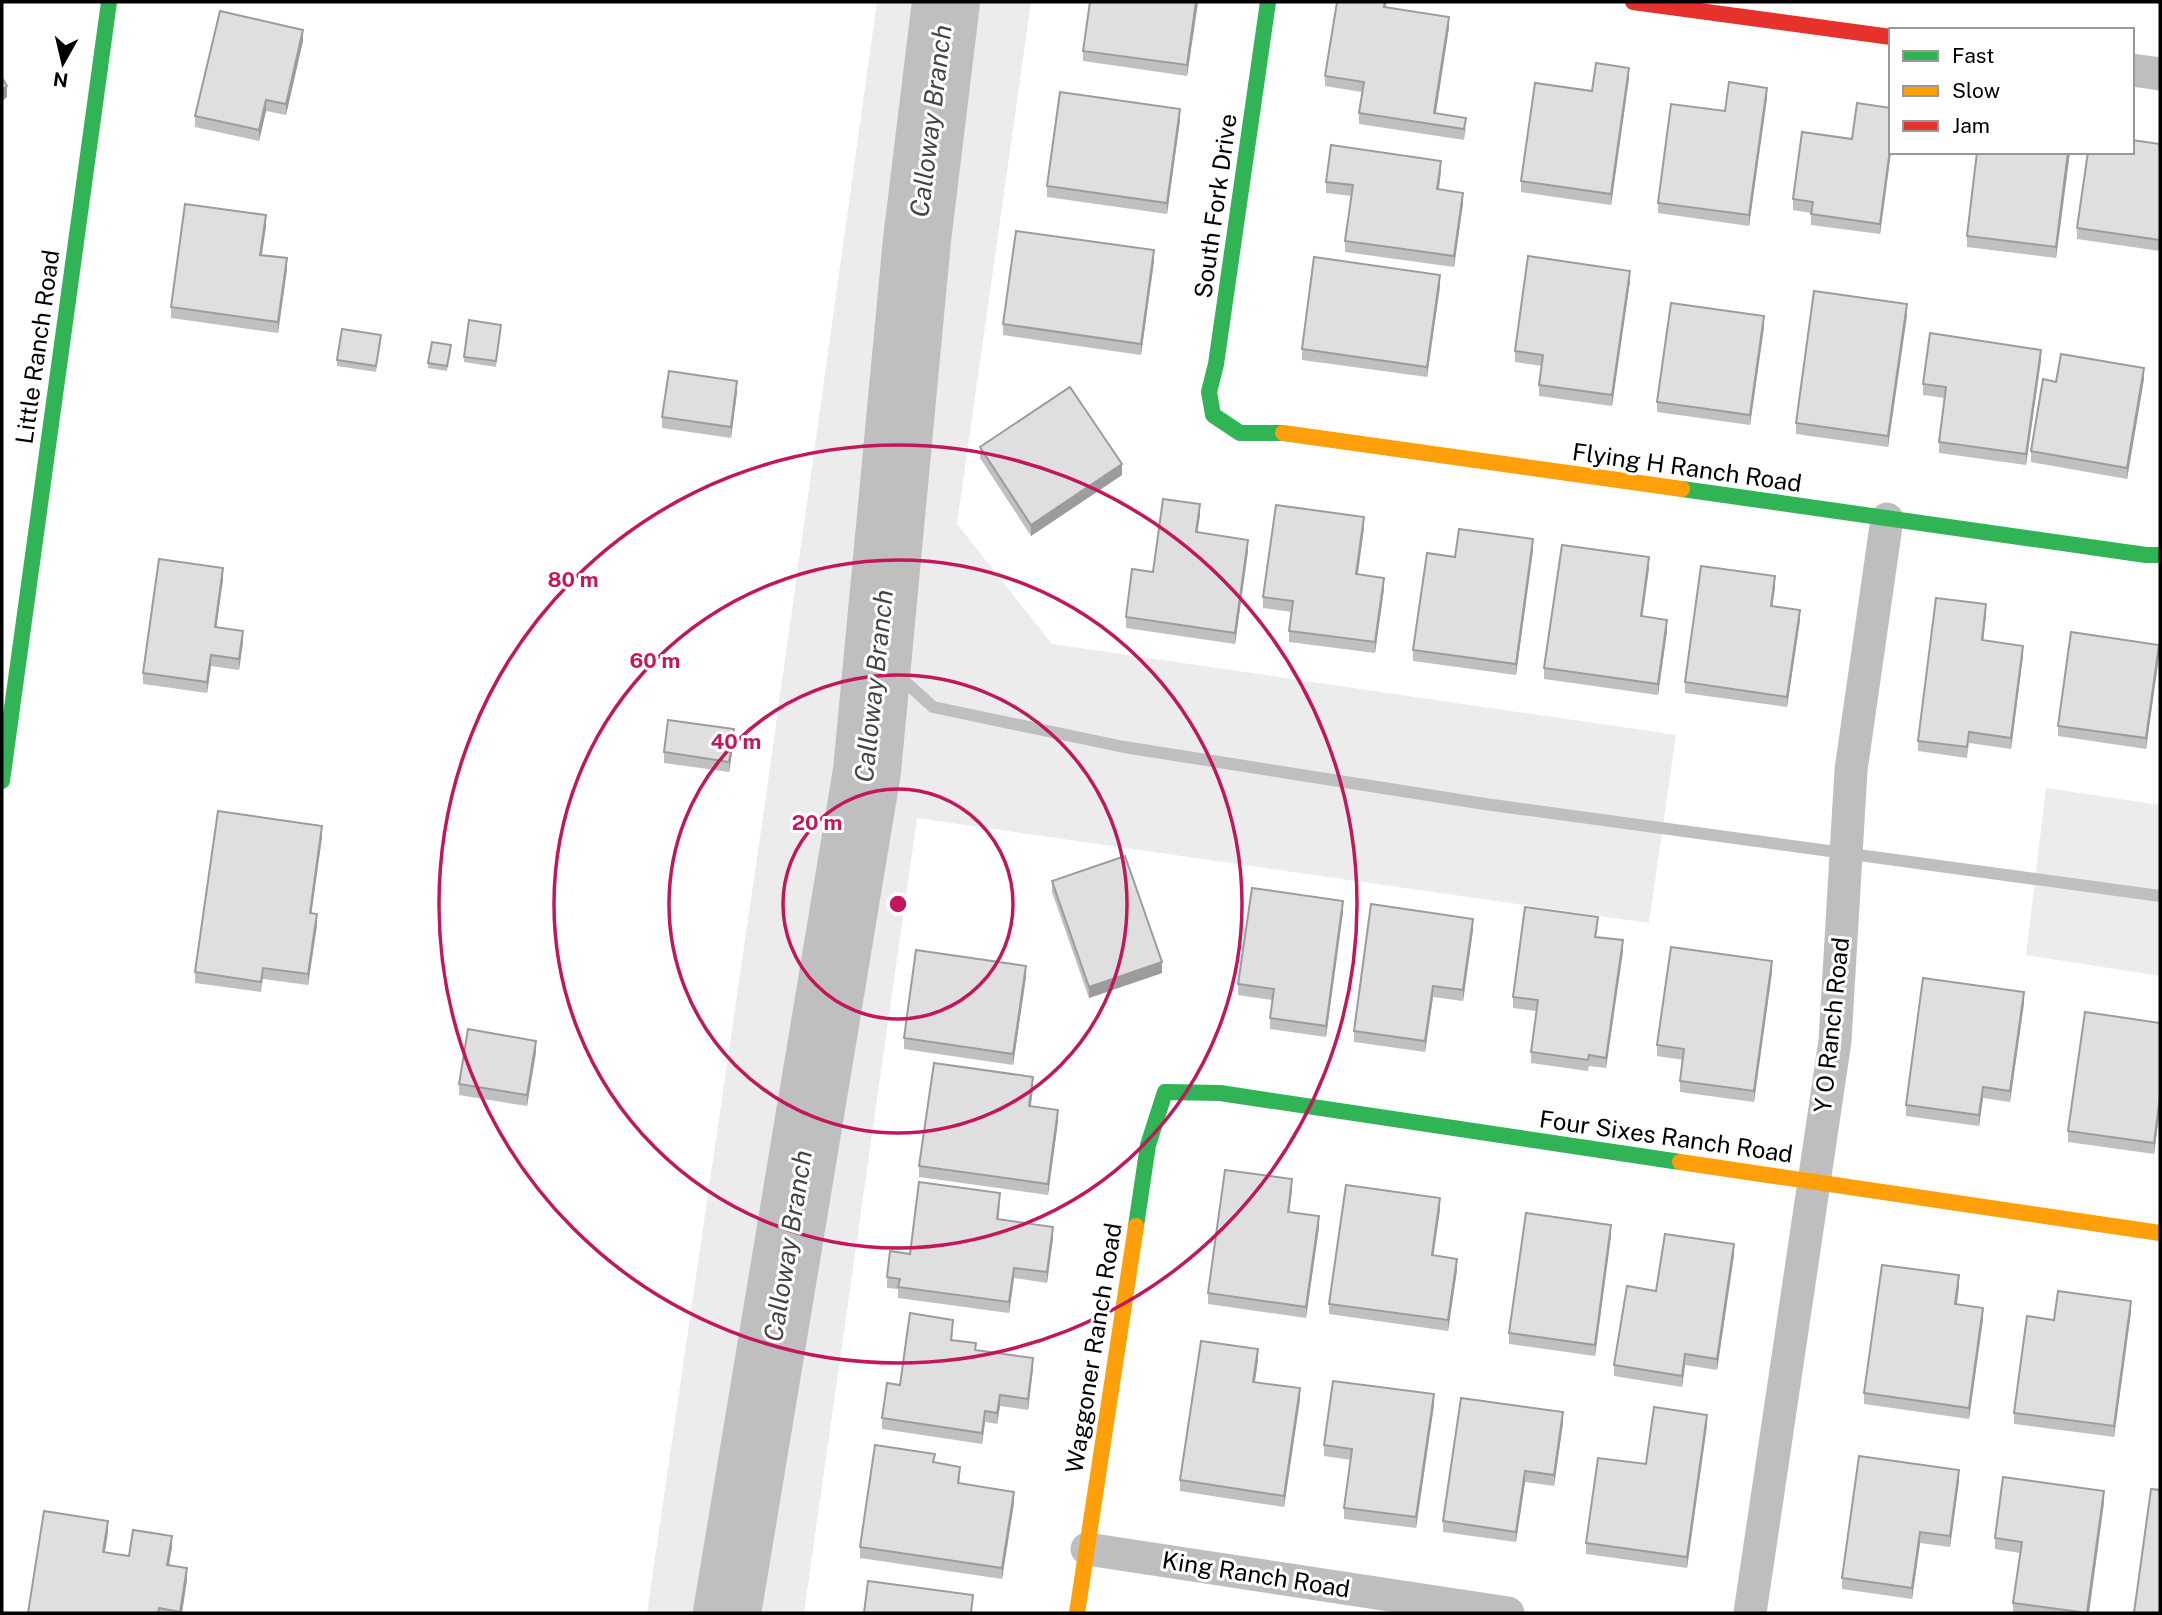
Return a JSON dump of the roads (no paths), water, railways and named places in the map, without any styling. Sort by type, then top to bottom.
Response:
[{"type":"street","name":"Little Ranch Road","points":[[2,781],[109,2]]},
{"type":"street","name":"South Fork Drive","points":[[1213,415],[1209,392],[1216,365],[1268,2]]},
{"type":"street","points":[[1633,2],[1889,37]]},
{"type":"street","points":[[2134,71],[2160,74]]},
{"type":"street","name":"Flying H Ranch Road","points":[[1213,415],[1240,433],[1285,433],[2160,555]]},
{"type":"street","name":"Y O Ranch Road","points":[[1750,1613],[1812,1181],[1835,1041],[1851,770],[1887,519]]},
{"type":"street","name":"Four Sixes Ranch Road","points":[[1165,1092],[1220,1093],[2160,1233]]},
{"type":"street","name":"Waggoner Ranch Road","points":[[1077,1613],[1149,1145],[1165,1092]]},
{"type":"street","name":"King Ranch Road","points":[[1087,1549],[1508,1613]]},
{"type":"waterway","name":"Calloway Branch","points":[[727,1613],[867,771],[917,240],[946,2]]},
{"type":"waterway","points":[[878,657],[933,707],[1124,747],[1485,804],[2160,896]]}]
